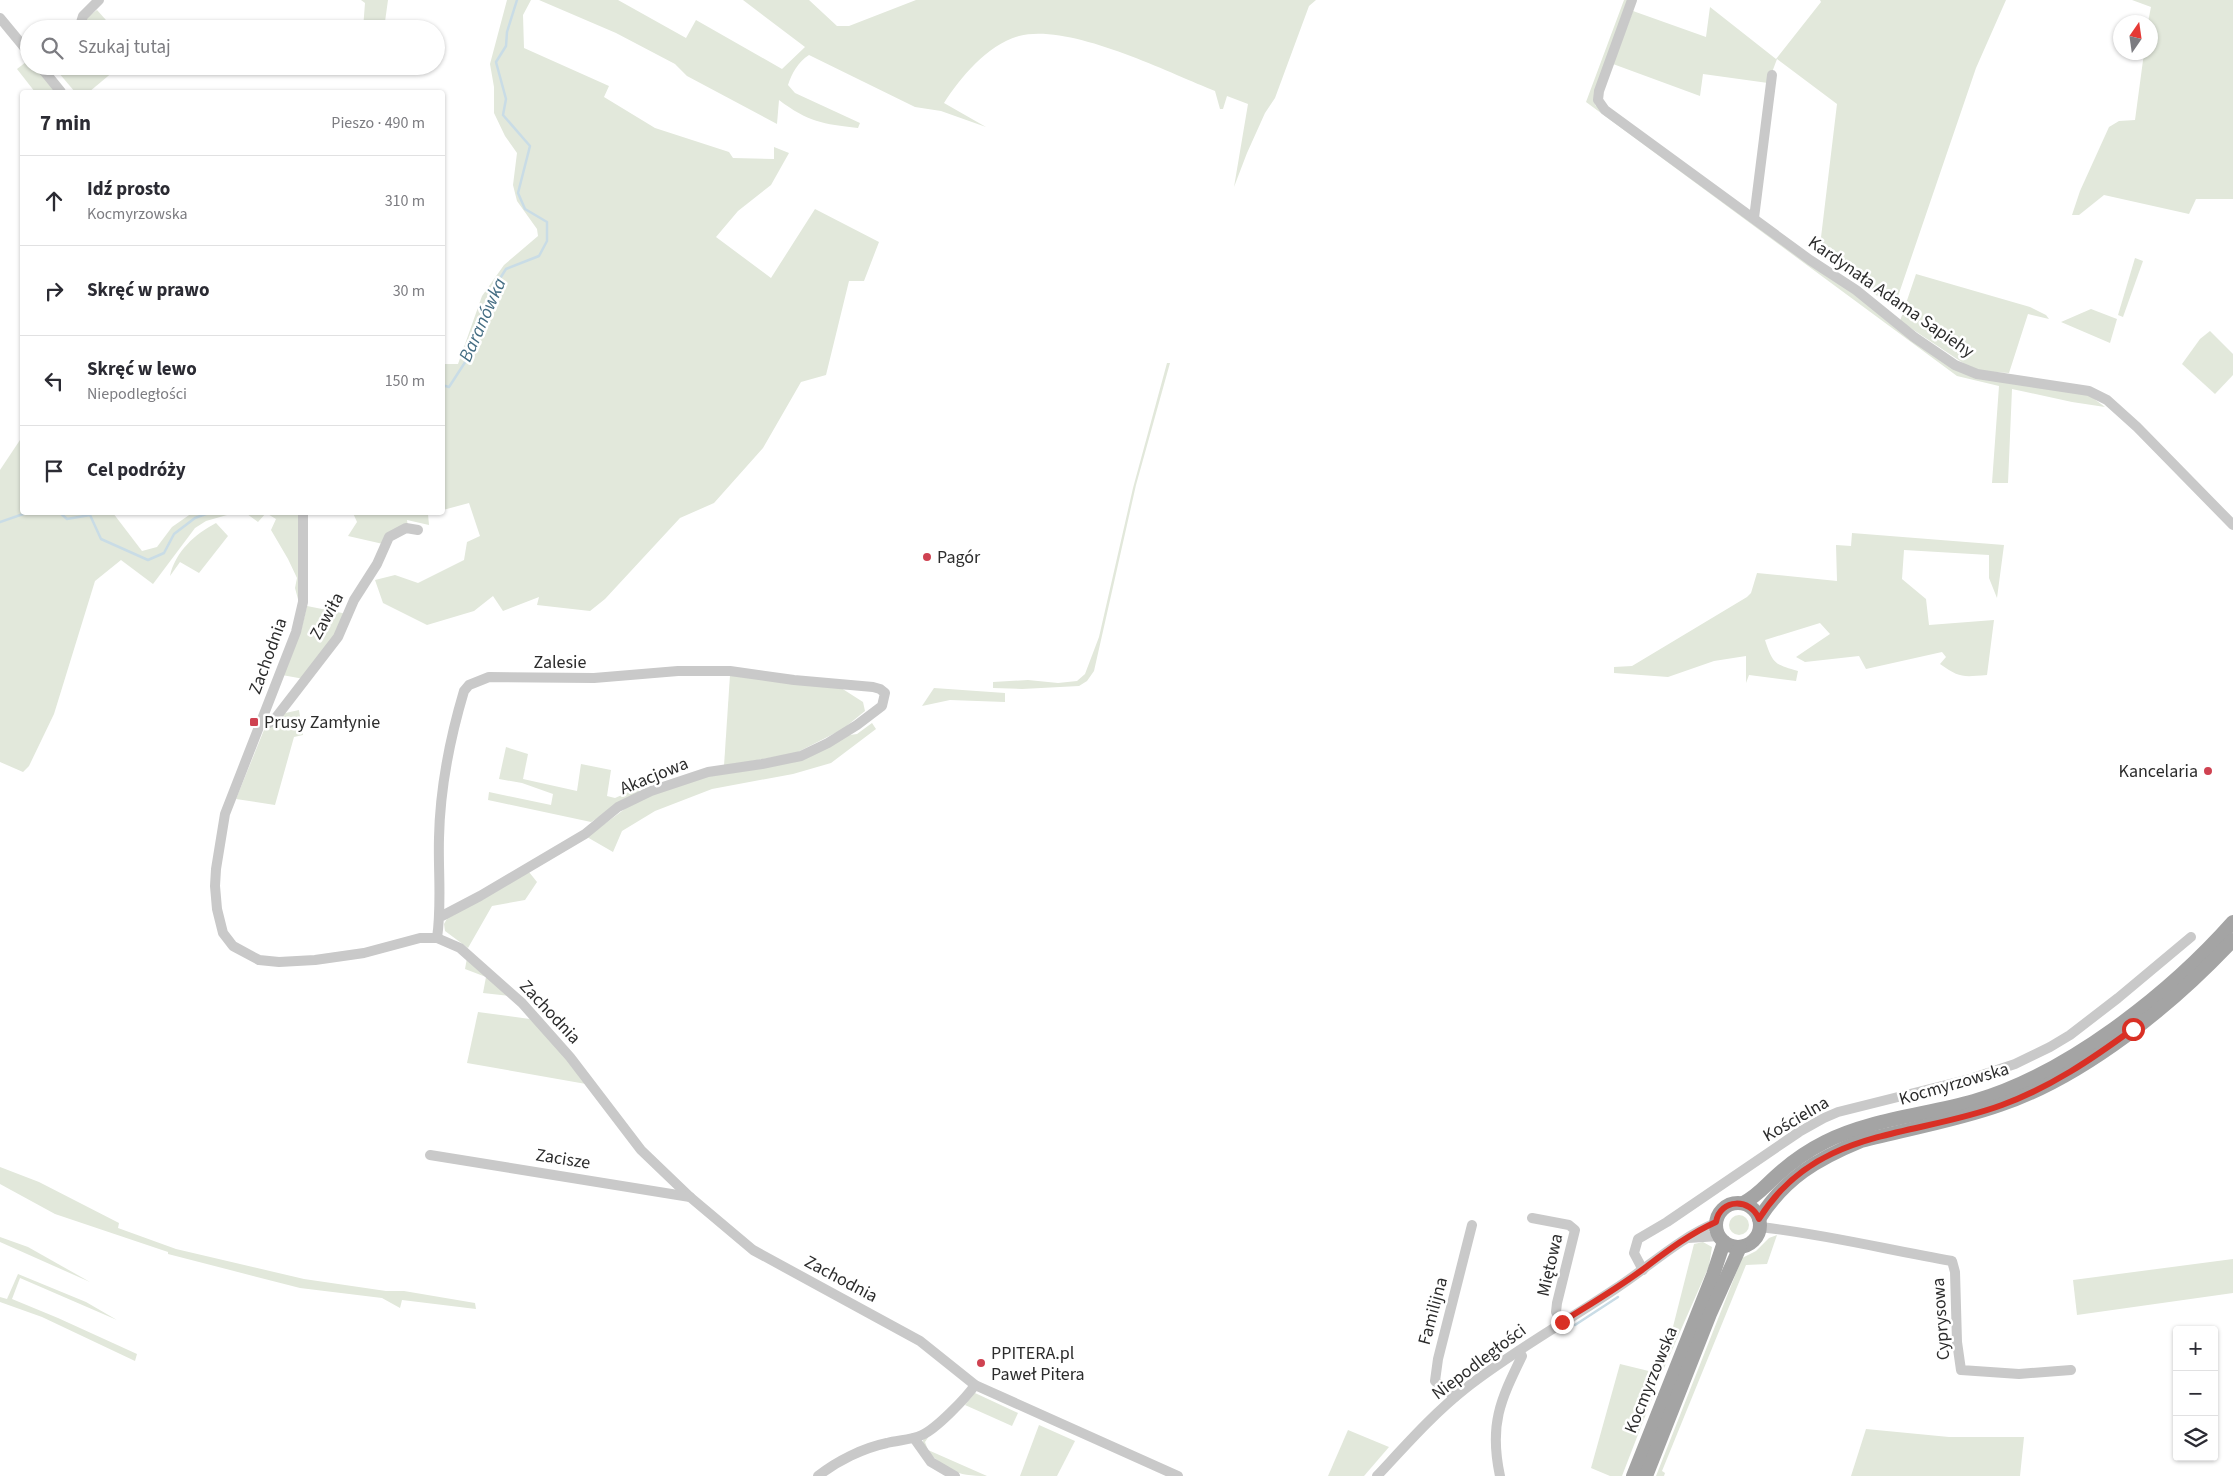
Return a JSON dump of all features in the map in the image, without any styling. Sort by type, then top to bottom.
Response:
[{"type":"main road","name":"Kocmyrzowska","points":[[1743,1204],[1753,1199],[1788,1166],[1824,1142],[1876,1124],[1992,1095],[2030,1080],[2062,1063],[2105,1034],[2152,998],[2201,955],[2233,922]]},
{"type":"main road","name":"Kocmyrzowska","points":[[1760,1223],[1778,1191],[1791,1179],[1821,1159],[1861,1141],[2001,1105],[2031,1093],[2080,1067],[2133,1029],[2172,997],[2233,940]]},
{"type":"main road","points":[[1743,1204],[1754,1209],[1760,1223],[1754,1240],[1740,1247],[1734,1247],[1720,1233],[1719,1214],[1727,1206],[1743,1204]]},
{"type":"main road","name":"Kocmyrzowska","points":[[1633,1476],[1713,1275],[1720,1233]]},
{"type":"main road","name":"Kocmyrzowska","points":[[1646,1476],[1710,1314],[1740,1247]]},
{"type":"street","points":[[82,20],[83,16],[99,0]]},
{"type":"street","name":"Kardynała Adama Sapiehy","points":[[1632,0],[1598,95],[1599,104],[1605,110],[1810,260],[1864,296],[1914,337],[1964,370],[1986,376],[2078,388],[2097,394],[2107,400],[2137,427],[2233,525]]},
{"type":"street","points":[[0,18],[20,42]]},
{"type":"street","points":[[49,75],[60,90]]},
{"type":"street","points":[[1754,218],[1772,75]]},
{"type":"street","name":"Zachodnia","points":[[303,515],[303,602],[296,632],[225,814],[216,869],[217,909],[223,933],[227,940],[239,951],[249,956],[259,960],[279,962],[314,960],[364,953],[420,938],[437,938],[460,948],[522,1002],[570,1057],[641,1150],[690,1197],[753,1250],[920,1341],[975,1385],[1178,1476]]},
{"type":"street","name":"Zawiła","points":[[260,724],[269,723],[274,720],[338,637],[354,600],[377,564],[384,544],[389,537],[406,528],[418,530]]},
{"type":"street","name":"Zalesie","points":[[440,917],[441,810],[451,737],[464,691],[469,685],[479,680],[495,677],[594,678],[678,670],[730,671],[794,680],[873,687],[885,693]]},
{"type":"street","name":"Akacjowa","points":[[440,917],[480,896],[585,834],[618,807],[651,791],[708,772],[801,756],[828,743],[882,706],[885,693]]},
{"type":"street","points":[[437,938],[440,917]]},
{"type":"street","name":"Kościelna","points":[[1642,1270],[1634,1253],[1638,1239],[1667,1222],[1799,1132],[1838,1112],[1970,1079],[2028,1058],[2070,1035],[2142,979],[2191,937]]},
{"type":"street","name":"Zacisze","points":[[430,1155],[690,1197]]},
{"type":"street","name":"Miętowa","points":[[1532,1218],[1569,1225],[1575,1230],[1557,1304],[1556,1312],[1562,1322]]},
{"type":"street","name":"Cyprysowa","points":[[1760,1223],[1896,1252],[1952,1261],[1955,1272],[1957,1342],[1961,1370],[2019,1374],[2071,1370]]},
{"type":"street","name":"Familijna","points":[[1455,1397],[1435,1381],[1438,1359],[1472,1225]]},
{"type":"street","name":"Niepodległości","points":[[1378,1476],[1427,1422],[1455,1397],[1519,1351],[1687,1238],[1720,1233]]},
{"type":"street","points":[[1500,1476],[1495,1447],[1495,1430],[1502,1400],[1522,1356],[1519,1351]]},
{"type":"street","points":[[818,1476],[831,1465],[861,1452],[886,1443],[914,1438],[924,1434],[966,1398],[975,1385]]},
{"type":"street","points":[[914,1438],[931,1462],[955,1476]]},
{"type":"shaded area","points":[[361,0],[388,0],[385,20],[364,20],[365,3]]},
{"type":"shaded area","points":[[507,0],[531,0],[523,15],[524,48],[609,86],[604,97],[655,128],[729,152],[733,158],[774,159],[774,147],[789,153],[771,185],[738,211],[716,237],[771,278],[815,209],[879,242],[864,281],[849,281],[826,375],[801,382],[763,448],[714,503],[680,518],[605,599],[590,611],[537,605],[539,597],[503,611],[493,596],[474,611],[427,625],[383,603],[375,580],[395,575],[418,583],[464,560],[467,542],[480,536],[469,503],[445,509],[445,364],[458,364],[482,296],[504,265],[538,236],[537,229],[517,201],[513,185],[517,153],[505,136],[494,113],[494,87],[490,64]]},
{"type":"shaded area","points":[[539,0],[618,0],[686,38],[696,20],[782,69],[805,47],[743,0],[809,0],[837,26],[849,26],[916,0],[1316,0],[1309,6],[1275,98],[1265,113],[1234,187],[1248,104],[1227,96],[1223,109],[1220,109],[1215,91],[1145,62],[1091,43],[1064,36],[1040,34],[1019,36],[1007,40],[986,54],[958,83],[944,103],[986,127],[941,111],[915,107],[809,55],[796,68],[788,85],[795,93],[860,123],[858,128],[816,121],[779,100],[777,124],[687,76],[675,64],[616,33]]},
{"type":"shaded area","points":[[1624,0],[1629,0],[1594,95],[1595,105],[1862,298],[1954,367],[2089,395],[2105,407],[2012,389],[2008,483],[1992,483],[1999,386],[1957,376],[1586,102]]},
{"type":"shaded area","points":[[1820,0],[2006,0],[1976,68],[1894,308],[1819,254],[1837,104],[1777,59],[1768,83],[1703,74],[1700,96],[1613,64],[1633,11],[1706,37],[1710,7],[1776,59],[1821,2]]},
{"type":"shaded area","points":[[2132,0],[2233,0],[2233,199],[2196,199],[2189,214],[2104,195],[2079,215],[2072,215],[2080,191],[2109,127],[2119,121],[2135,120],[2143,60],[2158,60],[2158,15],[2149,15],[2151,7]]},
{"type":"shaded area","points":[[97,10],[106,20],[86,20]]},
{"type":"shaded area","points":[[22,75],[42,75],[54,90],[33,90]]},
{"type":"shaded area","points":[[61,75],[109,75],[91,90],[73,90]]},
{"type":"shaded area","points":[[2135,258],[2143,261],[2123,317],[2118,315]]},
{"type":"shaded area","points":[[1916,274],[2030,307],[2046,315],[2049,319],[2028,314],[2009,373],[1975,371],[1900,321]]},
{"type":"shaded area","points":[[2091,309],[2117,319],[2110,343],[2061,322]]},
{"type":"shaded area","points":[[2210,331],[2233,354],[2233,375],[2215,394],[2182,364],[2200,339]]},
{"type":"shaded area","points":[[1167,363],[1170,363],[1136,485],[1094,671],[1087,681],[1079,686],[1022,689],[993,688],[993,682],[1028,680],[1058,683],[1077,681],[1085,674],[1099,637],[1133,488]]},
{"type":"shaded area","points":[[20,440],[20,515],[115,515],[142,551],[157,547],[172,527],[189,515],[227,515],[206,521],[195,528],[153,584],[121,560],[95,581],[54,714],[29,766],[23,772],[0,762],[0,470]]},
{"type":"shaded area","points":[[248,515],[264,515],[258,522]]},
{"type":"shaded area","points":[[269,515],[299,515],[299,603],[295,588],[297,578],[271,530],[276,519]]},
{"type":"shaded area","points":[[354,515],[428,515],[429,525],[407,520],[408,527],[383,544],[348,536],[357,522]]},
{"type":"shaded area","points":[[216,523],[228,536],[199,573],[180,562],[170,576],[176,559],[187,545]]},
{"type":"shaded area","points":[[1852,533],[2004,545],[1997,598],[1989,578],[1989,555],[1904,550],[1902,579],[1926,599],[1929,625],[1994,620],[1987,675],[1962,676],[1952,672],[1940,664],[1946,657],[1942,652],[1866,669],[1859,656],[1805,662],[1796,657],[1830,634],[1820,623],[1765,640],[1770,654],[1776,662],[1784,667],[1798,671],[1796,681],[1749,675],[1746,683],[1746,656],[1714,661],[1668,677],[1614,673],[1614,667],[1632,666],[1747,597],[1751,593],[1757,573],[1837,581],[1836,545],[1851,546]]},
{"type":"shaded area","points":[[307,606],[347,614],[337,637],[304,679],[282,675],[301,631]]},
{"type":"shaded area","points":[[730,675],[838,686],[863,702],[865,711],[843,729],[796,753],[724,766]]},
{"type":"shaded area","points":[[934,688],[1005,693],[1005,702],[950,700],[922,706]]},
{"type":"shaded area","points":[[299,710],[303,735],[294,737],[275,805],[236,799],[266,725],[281,714]]},
{"type":"shaded area","points":[[872,723],[876,729],[831,763],[793,774],[712,789],[655,811],[622,831],[613,852],[587,837],[626,808],[651,795],[708,776],[761,767],[843,736],[857,734]]},
{"type":"shaded area","points":[[506,747],[528,754],[523,779],[577,791],[581,764],[611,770],[607,796],[615,798],[640,787],[639,792],[591,822],[488,800],[489,792],[551,805],[553,794],[522,783],[499,779]]},
{"type":"shaded area","points":[[529,872],[537,882],[525,900],[492,906],[468,948],[445,931],[444,924],[449,915]]},
{"type":"shaded area","points":[[467,958],[510,996],[483,993],[486,977],[465,969]]},
{"type":"shaded area","points":[[478,1012],[530,1019],[556,1046],[586,1084],[467,1063]]},
{"type":"shaded area","points":[[0,1167],[39,1182],[119,1223],[118,1228],[176,1249],[304,1279],[386,1291],[404,1291],[475,1303],[476,1309],[402,1300],[400,1308],[382,1298],[300,1288],[168,1254],[168,1252],[55,1214],[0,1184]]},
{"type":"shaded area","points":[[1735,1215],[1743,1215],[1749,1221],[1749,1229],[1743,1235],[1735,1235],[1729,1229],[1729,1221]]},
{"type":"shaded area","points":[[1777,1235],[1767,1264],[1746,1265],[1662,1471],[1665,1473],[1664,1476],[1656,1476],[1742,1258],[1756,1251],[1769,1238]]},
{"type":"shaded area","points":[[0,1237],[28,1247],[90,1282],[0,1242]]},
{"type":"shaded area","points":[[1703,1242],[1712,1247],[1709,1266],[1661,1375],[1622,1476],[1610,1476],[1591,1468],[1620,1364],[1661,1374],[1694,1244]]},
{"type":"shaded area","points":[[2233,1259],[2233,1293],[2077,1315],[2073,1280]]},
{"type":"shaded area","points":[[18,1274],[86,1302],[117,1320],[20,1278],[12,1299],[137,1354],[135,1361],[42,1317],[0,1302],[0,1297],[7,1299]]},
{"type":"shaded area","points":[[975,1393],[1018,1413],[1012,1426],[965,1405]]},
{"type":"shaded area","points":[[1039,1425],[1075,1441],[1057,1476],[1020,1476]]},
{"type":"shaded area","points":[[1866,1429],[1949,1437],[2024,1437],[2020,1476],[1851,1476]]},
{"type":"shaded area","points":[[1348,1430],[1389,1447],[1364,1476],[1328,1476]]},
{"type":"shaded area","points":[[929,1436],[925,1442],[928,1450],[987,1476],[958,1473],[944,1466],[923,1446],[923,1440]]},
{"type":"waterway","name":"Baranówka","points":[[445,386],[449,387],[473,350],[490,294],[506,269],[539,256],[547,241],[547,222],[525,209],[518,193],[530,146],[503,115],[506,99],[496,62],[506,46],[507,32],[517,0]]},
{"type":"waterway","name":"Baranówka","points":[[0,522],[20,515]]},
{"type":"waterway","name":"Baranówka","points":[[62,515],[67,519],[90,515]]},
{"type":"waterway","name":"Baranówka","points":[[90,515],[101,539],[148,560],[164,553],[174,534],[195,518],[203,515]]},
{"type":"waterway","points":[[1575,1325],[1618,1297]]},
{"type":"place","name":"Pagór","points":[[927,557]]},
{"type":"place","name":"Prusy Zamłynie","points":[[254,722]]},
{"type":"place","name":"Kancelaria","points":[[2208,771]]},
{"type":"place","name":"PPITERA.pl Paweł Pitera","points":[[981,1363]]},
{"type":"route","points":[[1562,1322],[1615,1289],[1694,1233],[1716,1222],[1719,1214],[1727,1206],[1738,1203],[1749,1206],[1754,1209],[1759,1219],[1778,1191],[1791,1179],[1821,1159],[1861,1141],[1971,1114],[2031,1093],[2080,1067],[2133,1029]]}]
